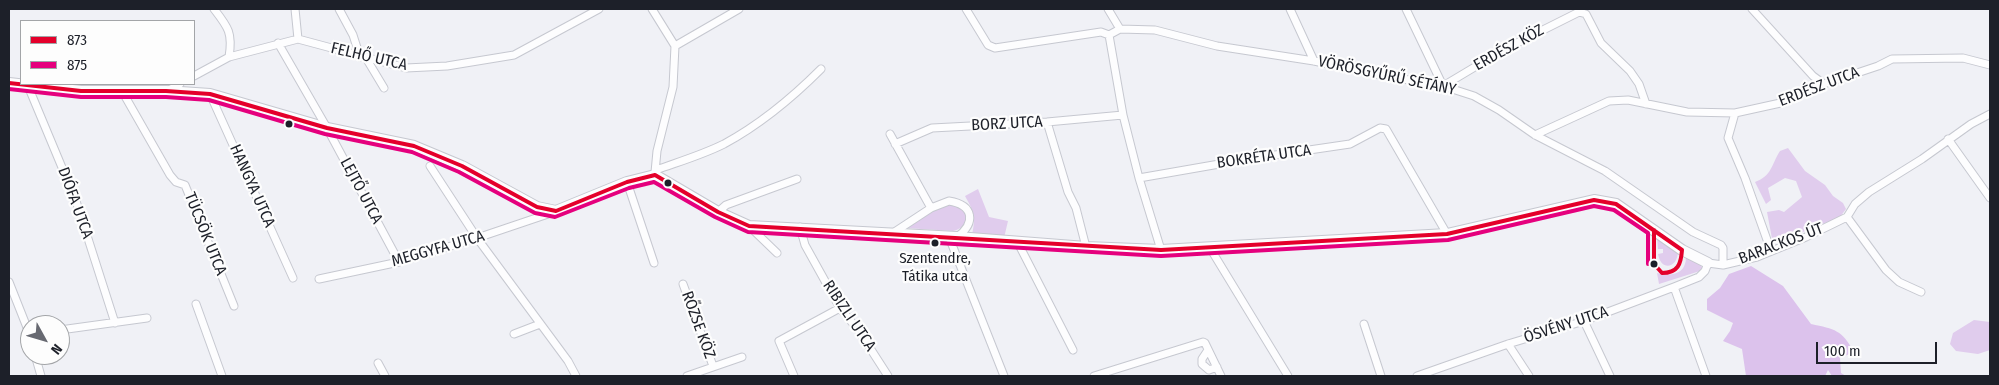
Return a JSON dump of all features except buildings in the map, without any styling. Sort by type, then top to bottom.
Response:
[{"type":"street","points":[[214,9],[229,30],[231,42],[229,57]]},
{"type":"street","points":[[295,9],[298,39]]},
{"type":"street","points":[[339,9],[363,58],[384,88]]},
{"type":"street","name":"FELHŐ UTCA","points":[[195,75],[229,57],[298,39],[406,68],[426,68],[514,55],[599,9]]},
{"type":"street","points":[[652,9],[675,46],[673,87],[659,141],[655,172]]},
{"type":"street","points":[[675,46],[739,9]]},
{"type":"street","points":[[966,9],[988,45],[995,48],[1101,32],[1109,35],[1120,29],[1108,9]]},
{"type":"street","points":[[1290,9],[1314,60]]},
{"type":"street","points":[[1406,9],[1443,86]]},
{"type":"street","points":[[1752,9],[1813,76],[1824,84]]},
{"type":"street","name":"ERDÉSZ KÖZ","points":[[1443,86],[1505,49],[1579,12],[1586,14],[1601,43],[1630,71],[1639,84],[1646,104]]},
{"type":"street","name":"VÖRÖSGYŰRŰ SÉTÁNY","points":[[1120,29],[1155,30],[1217,46],[1314,60],[1380,76],[1443,86],[1482,101],[1499,110],[1534,135],[1605,171],[1693,232],[1721,245],[1723,248],[1723,265]]},
{"type":"street","points":[[1109,35],[1123,115],[1139,178],[1161,250]]},
{"type":"street","name":"LEJTŐ UTCA","points":[[278,43],[327,128],[399,262]]},
{"type":"street","name":"ERDÉSZ UTCA","points":[[1534,135],[1609,101],[1628,100],[1687,112],[1735,113],[1785,102],[1824,84],[1878,66],[1892,59],[1963,58],[1990,65]]},
{"type":"street","points":[[22,85],[210,94],[327,128],[431,151],[537,207],[556,211],[724,143],[762,120],[795,94],[820,69]]},
{"type":"street","points":[[166,91],[178,85]]},
{"type":"street","name":"DIÓFA UTCA","points":[[28,86],[76,201],[115,323]]},
{"type":"street","name":"TÜCSÖK UTCA","points":[[128,89],[170,175],[176,182],[185,186],[234,306]]},
{"type":"street","name":"HANGYA UTCA","points":[[210,94],[293,278]]},
{"type":"street","points":[[1735,113],[1728,138],[1745,178],[1771,251]]},
{"type":"street","name":"BARACKOS ÚT","points":[[749,226],[800,227],[1018,243],[1161,250],[1447,234],[1582,202],[1604,201],[1629,212],[1682,250],[1708,263],[1723,265],[1757,257],[1806,238],[1847,216],[1855,204],[1869,192],[1922,159],[1948,139],[1990,114]]},
{"type":"street","name":"BORZ UTCA","points":[[895,144],[932,128],[1047,122],[1123,115]]},
{"type":"street","points":[[1047,122],[1068,192],[1076,208],[1086,247]]},
{"type":"street","name":"BOKRÉTA UTCA","points":[[1139,178],[1350,144],[1380,128],[1386,129],[1447,234]]},
{"type":"street","points":[[890,134],[931,208]]},
{"type":"street","points":[[1948,139],[1990,198]]},
{"type":"street","points":[[430,166],[477,238],[568,361],[576,376]]},
{"type":"street","name":"BARACKOS ÚT","points":[[655,172],[718,212],[749,226],[777,253]]},
{"type":"street","points":[[718,212],[726,206],[797,179]]},
{"type":"street","points":[[627,182],[654,263]]},
{"type":"street","points":[[893,233],[931,208],[949,201],[959,203],[967,209],[970,214],[968,228],[953,237],[1004,376]]},
{"type":"street","name":"MEGGYFA UTCA","points":[[319,279],[399,262],[556,211]]},
{"type":"street","points":[[1847,216],[1886,270],[1899,282],[1921,292]]},
{"type":"street","name":"RIBIZLI UTCA","points":[[800,227],[805,245],[840,308],[859,331],[888,376]]},
{"type":"street","points":[[1018,243],[1073,350]]},
{"type":"street","points":[[1210,248],[1288,376]]},
{"type":"street","name":"ÖSVÉNY UTCA","points":[[1417,376],[1508,344],[1584,321],[1674,287],[1699,277],[1705,271],[1708,263]]},
{"type":"street","points":[[9,282],[22,315]]},
{"type":"street","name":"RŐZSE KÖZ","points":[[683,284],[713,366]]},
{"type":"street","points":[[1674,287],[1706,376]]},
{"type":"street","points":[[196,304],[222,376]]},
{"type":"street","points":[[794,376],[779,341],[840,308]]},
{"type":"street","points":[[70,329],[147,318]]},
{"type":"street","points":[[1584,321],[1610,376]]},
{"type":"street","points":[[514,334],[540,324]]},
{"type":"street","points":[[1364,324],[1381,376]]},
{"type":"street","points":[[1094,376],[1201,342],[1205,343],[1221,376]]},
{"type":"street","points":[[1508,344],[1529,376]]},
{"type":"street","points":[[1208,350],[1202,359],[1202,364],[1209,370],[1216,367]]},
{"type":"street","points":[[687,376],[742,357]]},
{"type":"street","points":[[378,363],[385,376]]},
{"type":"shaded area","points":[[1788,148],[1805,171],[1825,185],[1833,196],[1843,203],[1846,209],[1840,217],[1773,244],[1767,212],[1779,210],[1784,212],[1802,197],[1796,181],[1785,178],[1768,188],[1771,200],[1766,204],[1755,182],[1765,177],[1780,151]]},
{"type":"shaded area","points":[[978,189],[989,217],[1008,221],[1004,238],[972,235],[973,215],[965,196]]},
{"type":"shaded area","points":[[950,204],[964,210],[966,218],[963,226],[960,228],[953,231],[906,228],[937,209]]},
{"type":"shaded area","points":[[1657,236],[1678,251],[1675,261],[1669,266],[1662,264],[1660,260],[1658,254],[1663,253],[1663,249],[1658,249]]},
{"type":"shaded area","points":[[1686,257],[1701,264],[1702,268],[1700,271],[1659,284],[1657,273],[1668,275],[1681,271]]},
{"type":"shaded area","points":[[1751,266],[1783,286],[1811,324],[1832,329],[1846,339],[1854,352],[1840,358],[1841,373],[1846,376],[1832,376],[1828,370],[1825,376],[1746,376],[1742,349],[1723,341],[1733,323],[1707,310],[1707,299],[1720,288],[1729,274]]},
{"type":"shaded area","points":[[1974,320],[1990,322],[1990,350],[1978,354],[1956,351],[1950,344],[1953,333]]},
{"type":"transit line","name":"873","points":[[9,83],[20,84]]},
{"type":"transit line","name":"873","points":[[27,85],[81,91],[166,91],[210,94],[327,128],[414,146],[462,166],[537,207],[556,211],[627,182],[655,175],[718,212],[749,226],[1161,250],[1447,234],[1594,200],[1616,204],[1682,250]]},
{"type":"transit line","name":"875","points":[[9,89],[81,97],[166,97],[209,100],[325,134],[412,152],[459,172],[535,213],[555,217],[629,188],[654,182],[715,217],[748,232],[1161,256],[1448,240],[1594,206],[1614,210],[1648,233],[1648,264]]},
{"type":"transit line","name":"873","points":[[1654,230],[1654,264],[1662,273],[1667,273],[1678,267],[1682,250]]},
{"type":"place","name":"Szentendre, Tátika utca","points":[[935,243]]}]
